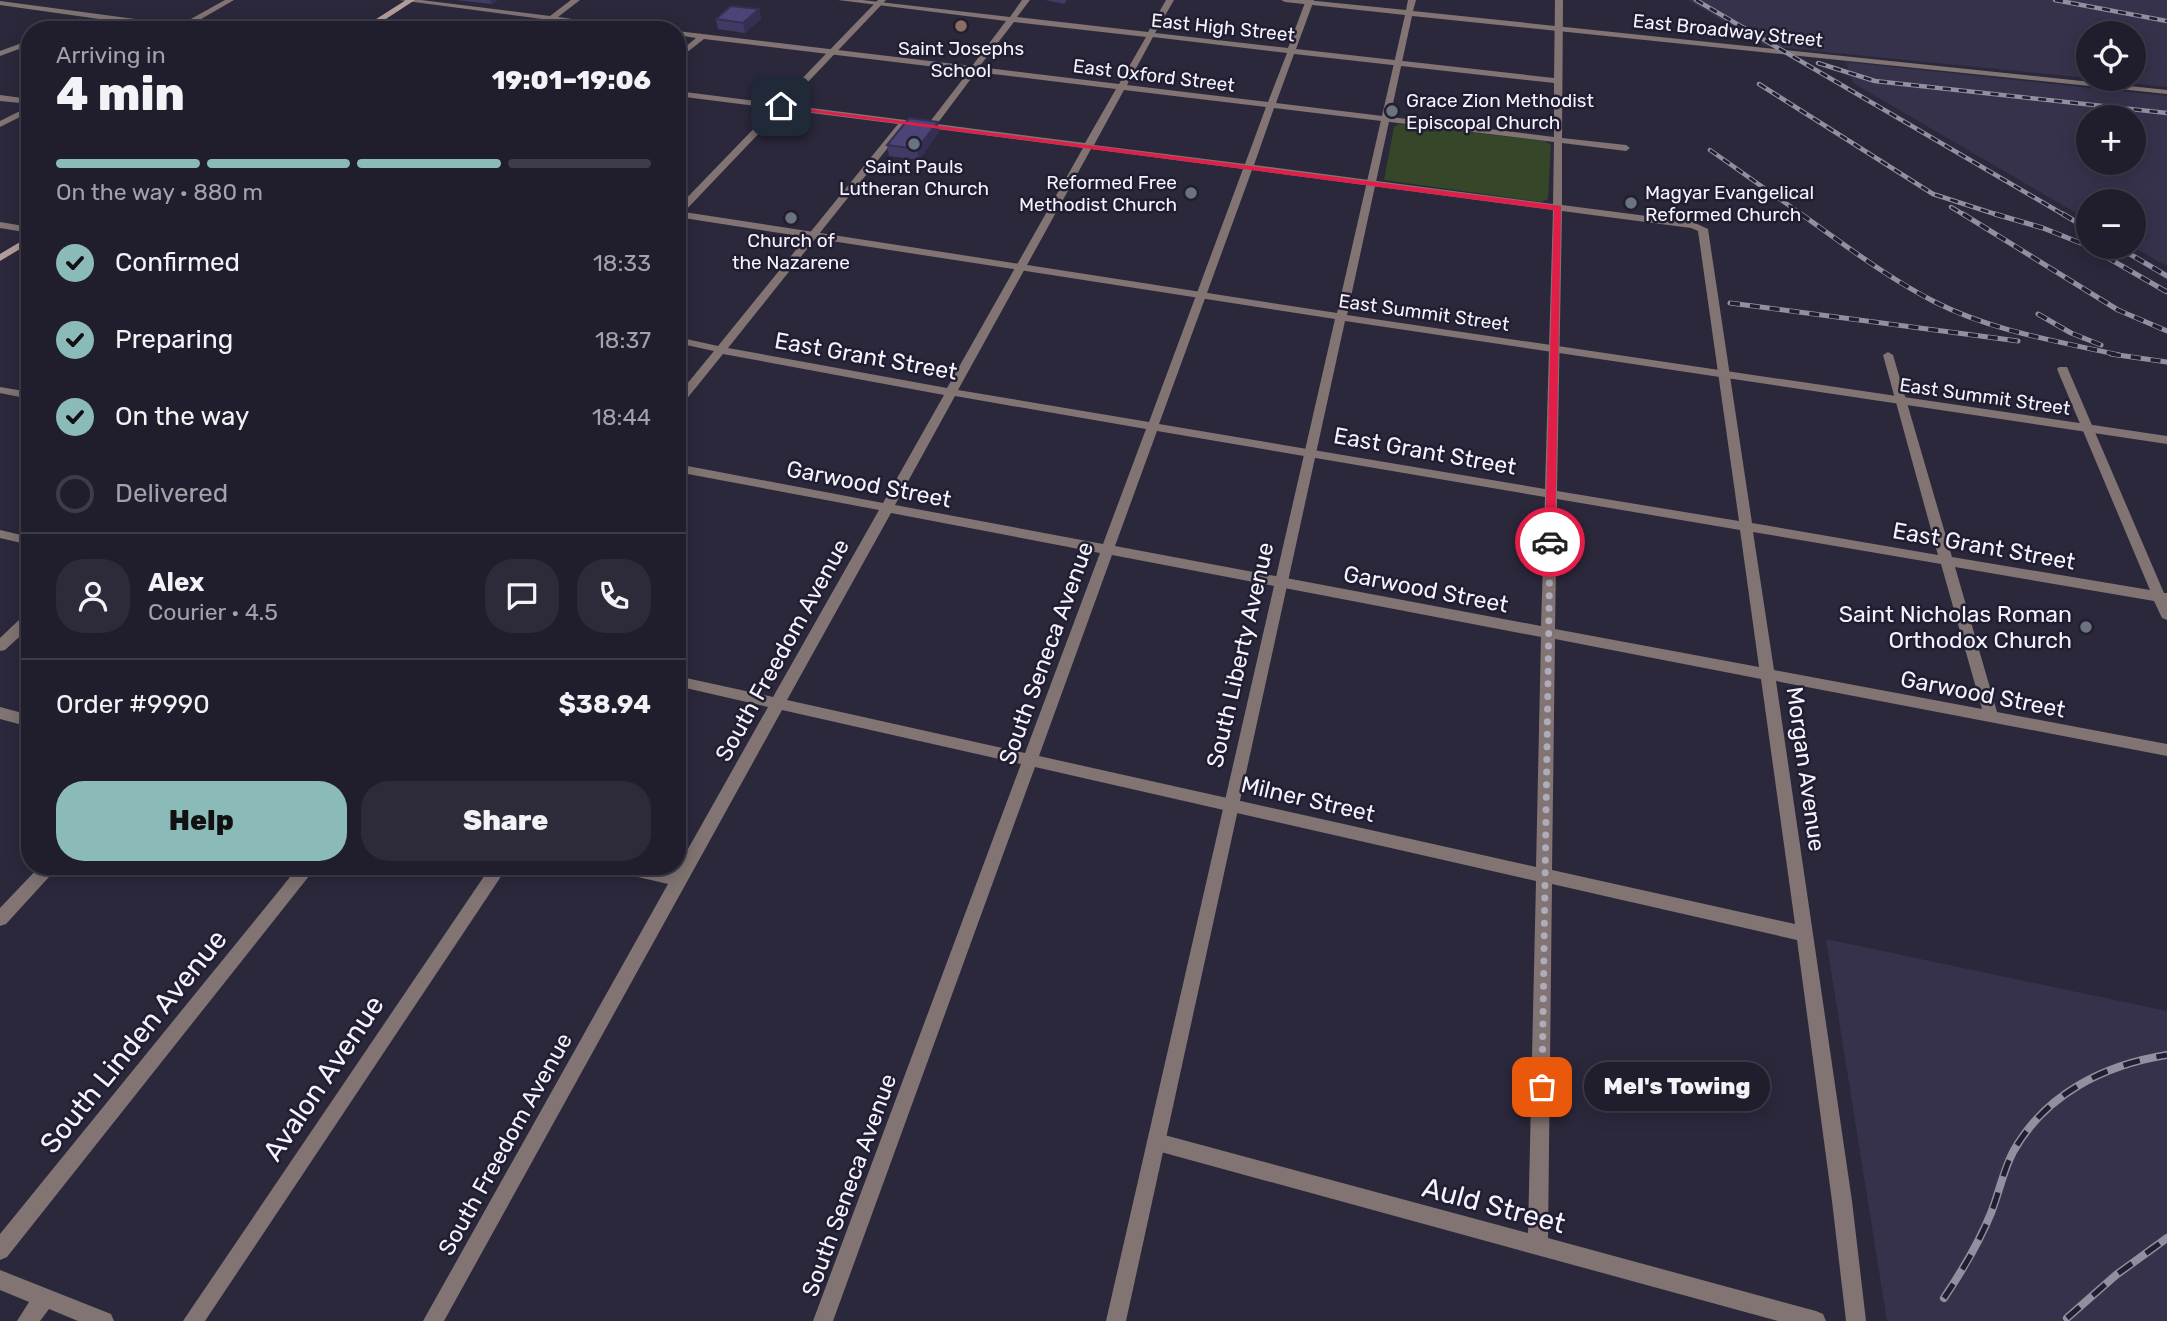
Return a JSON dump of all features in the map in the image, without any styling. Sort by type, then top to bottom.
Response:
[{"type":"main road","points":[[377,21],[410,0]]},
{"type":"main road","points":[[0,258],[21,245]]},
{"type":"street","points":[[191,21],[230,0]]},
{"type":"street","points":[[403,0],[576,21]]},
{"type":"street","points":[[552,18],[576,0]]},
{"type":"street","name":"East High Street","points":[[842,0],[880,2],[1558,81]]},
{"type":"street","points":[[931,126],[1026,0]]},
{"type":"street","name":"South Freedom Avenue","points":[[686,869],[1170,0]]},
{"type":"street","name":"East Broadway Street","points":[[1285,0],[2167,92]]},
{"type":"street","name":"South Liberty Avenue","points":[[1116,1321],[1412,0]]},
{"type":"street","points":[[1538,1246],[1558,208],[1559,0]]},
{"type":"street","name":"South Seneca Avenue","points":[[823,1321],[1310,1]]},
{"type":"street","points":[[686,205],[880,2]]},
{"type":"street","points":[[0,3],[128,21]]},
{"type":"street","name":"East Oxford Street","points":[[686,34],[1626,148]]},
{"type":"street","points":[[686,50],[702,37]]},
{"type":"street","points":[[0,54],[21,46]]},
{"type":"street","points":[[686,94],[1558,208]]},
{"type":"street","points":[[0,98],[21,101]]},
{"type":"street","points":[[0,124],[21,113]]},
{"type":"street","points":[[686,393],[904,122]]},
{"type":"street","name":"Morgan Avenue","points":[[1558,208],[1700,227],[1705,233],[1805,934],[1856,1321]]},
{"type":"street","name":"East Summit Street","points":[[686,215],[1341,318],[2167,440]]},
{"type":"street","points":[[0,225],[21,228]]},
{"type":"street","name":"East Grant Street","points":[[686,342],[1153,427],[2163,597]]},
{"type":"street","points":[[1888,355],[1991,717]]},
{"type":"street","points":[[2063,369],[2163,597],[2167,615]]},
{"type":"street","points":[[0,390],[21,394]]},
{"type":"street","name":"Garwood Street","points":[[686,470],[2167,750]]},
{"type":"street","points":[[0,534],[21,539]]},
{"type":"street","points":[[0,646],[21,628]]},
{"type":"street","name":"Milner Street","points":[[686,683],[1805,934]]},
{"type":"street","points":[[0,713],[21,719]]},
{"type":"street","points":[[0,919],[42,875]]},
{"type":"street","name":"South Linden Avenue","points":[[0,1250],[302,875]]},
{"type":"street","name":"Avalon Avenue","points":[[193,1321],[494,875]]},
{"type":"street","points":[[659,875],[680,880]]},
{"type":"street","name":"South Freedom Avenue","points":[[433,1321],[683,875]]},
{"type":"street","name":"Auld Street","points":[[1157,1142],[1816,1321]]},
{"type":"street","points":[[0,1280],[104,1321]]},
{"type":"street","points":[[27,1321],[45,1298]]},
{"type":"shaded area","points":[[1688,0],[2167,0],[2167,87],[2146,85],[2146,21],[2076,21],[2076,77],[1765,46]]},
{"type":"shaded area","points":[[1846,62],[2076,86],[2076,91],[2120,91],[2167,96],[2167,266],[2146,254],[2146,189],[2076,189],[2076,213],[1853,83]]},
{"type":"shaded area","points":[[1826,939],[2167,1011],[2167,1321],[1887,1321]]},
{"type":"green space","points":[[1399,124],[1545,141],[1551,145],[1548,199],[1541,202],[1384,180],[1394,127]]},
{"type":"building","points":[[731,6],[759,9],[743,23],[716,19]]},
{"type":"building","points":[[909,118],[938,122],[917,149],[887,145]]},
{"type":"railway","points":[[1696,0],[2066,216]]},
{"type":"railway","points":[[2055,0],[2167,21]]},
{"type":"railway","points":[[1818,63],[1875,81],[2167,113]]},
{"type":"railway","points":[[1759,84],[1933,194],[2001,216]]},
{"type":"railway","points":[[1710,150],[1804,216]]},
{"type":"railway","points":[[1951,207],[1966,216]]},
{"type":"railway","points":[[1801,214],[1900,282],[1957,312],[2025,334],[2119,355]]},
{"type":"railway","points":[[1963,214],[2118,310],[2167,331]]},
{"type":"railway","points":[[1995,214],[2076,241]]},
{"type":"railway","points":[[2063,214],[2076,222]]},
{"type":"railway","points":[[2110,259],[2167,292]]},
{"type":"railway","points":[[2138,259],[2167,276]]},
{"type":"railway","points":[[1730,303],[2018,341]]},
{"type":"railway","points":[[2038,314],[2071,333],[2101,345]]},
{"type":"railway","points":[[2111,354],[2167,362]]},
{"type":"railway","points":[[1944,1298],[1981,1235],[2013,1152],[2042,1114],[2059,1098],[2099,1075],[2121,1066],[2167,1055]]},
{"type":"railway","points":[[2067,1318],[2116,1275],[2167,1238]]},
{"type":"way so far","points":[[1542,1087],[1550,542]]},
{"type":"place","name":"Saint Josephs School","points":[[961,26]]},
{"type":"place","name":"Grace Zion Methodist Episcopal Church","points":[[1392,111]]},
{"type":"place","name":"Saint Pauls Lutheran Church","points":[[914,144]]},
{"type":"place","name":"Reformed Free Methodist Church","points":[[1191,193]]},
{"type":"place","name":"Magyar Evangelical Reformed Church","points":[[1631,203]]},
{"type":"place","name":"Church of the Nazarene","points":[[791,218]]},
{"type":"place","name":"Saint Nicholas Roman Orthodox Church","points":[[2086,627]]},
{"type":"place","name":"Mel's Towing","points":[[1542,1087]]},
{"type":"route","points":[[781,106],[1558,208],[1550,542]]}]
